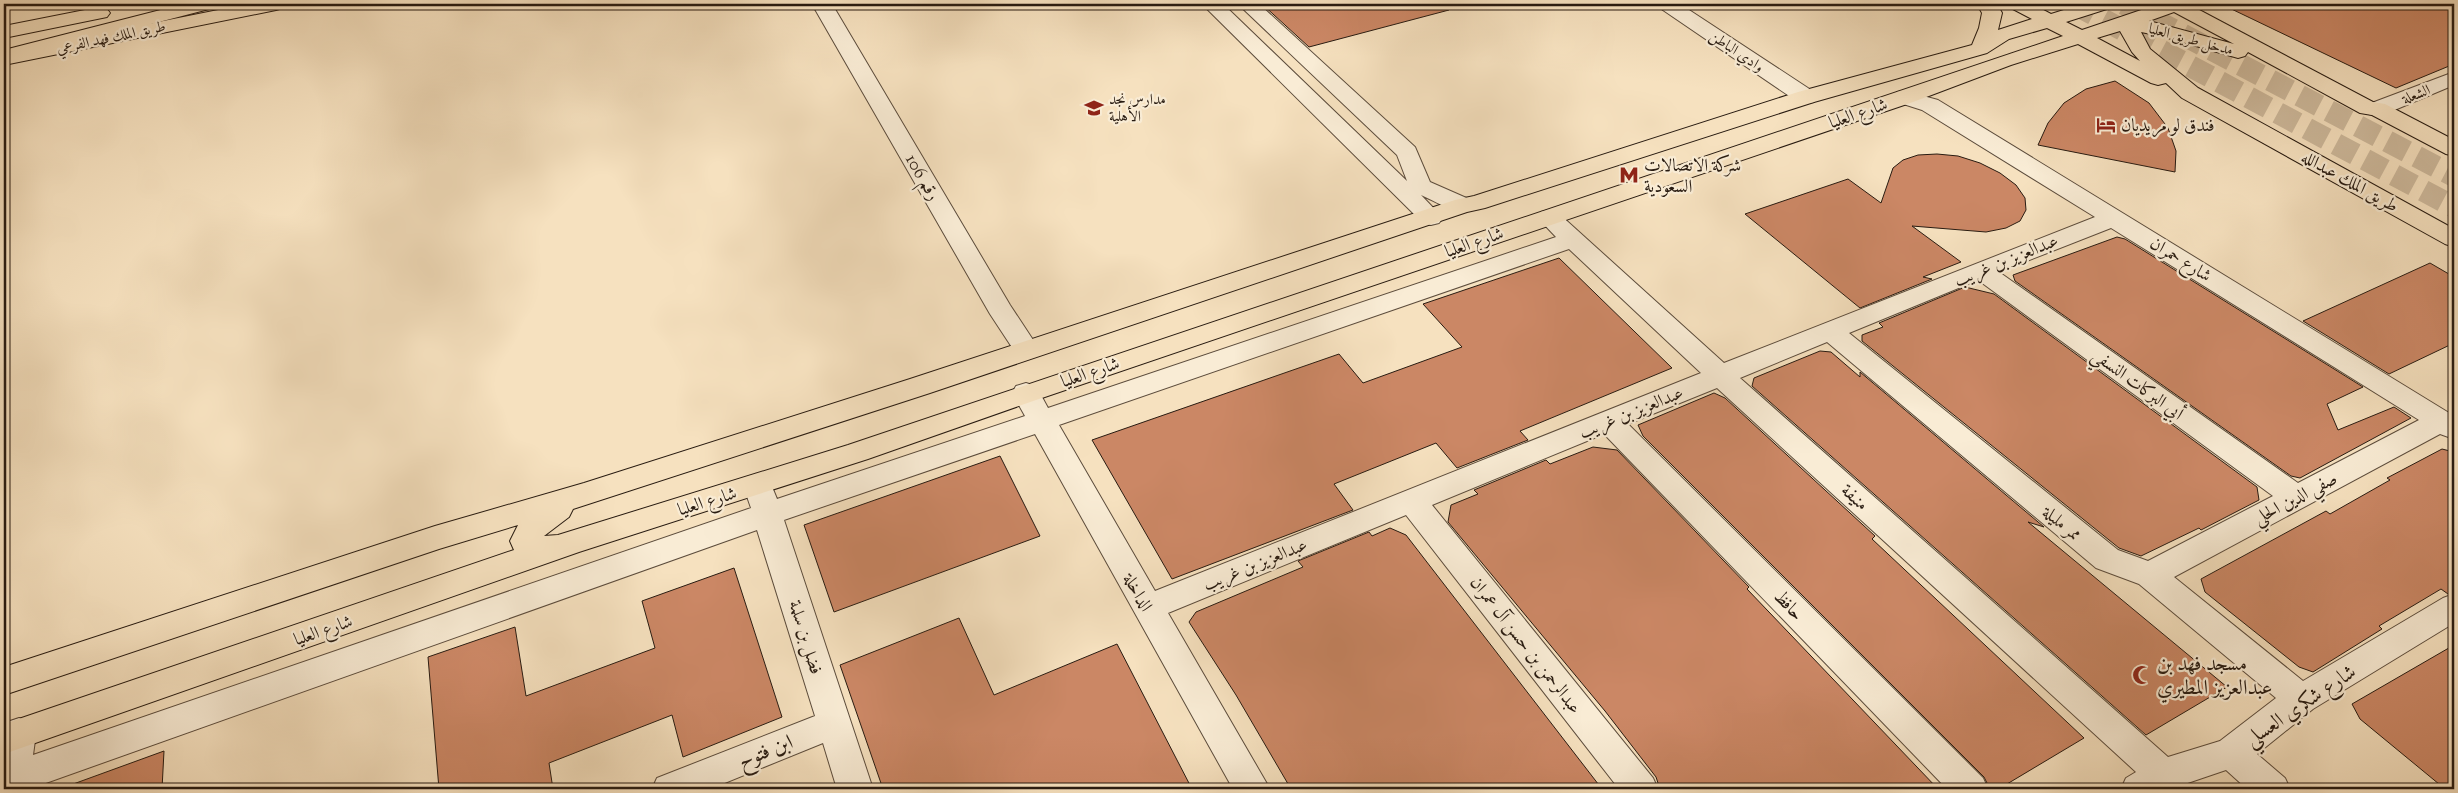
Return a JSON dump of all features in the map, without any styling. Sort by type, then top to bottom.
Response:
[{"type":"main road","points":[[4,16],[65,4]]},
{"type":"main road","points":[[4,32],[151,4]]},
{"type":"main road","points":[[4,58],[206,4]]},
{"type":"main road","name":"طريق الملك فهد الفرعي","points":[[4,58],[276,4]]},
{"type":"main road","points":[[1980,49],[1989,28],[1992,13],[1986,4]]},
{"type":"main road","points":[[2018,4],[2050,22],[2085,30],[2245,124]]},
{"type":"main road","points":[[2085,30],[2100,14],[2104,4]]},
{"type":"main road","name":"شارع العليا","points":[[4,681],[436,538],[586,494],[920,386],[1026,349],[1431,218],[1463,205],[1806,97],[1980,49],[2002,35],[2050,22],[2104,4]]},
{"type":"main road","points":[[2117,4],[2175,4],[2368,108],[2377,109],[2454,149]]},
{"type":"main road","points":[[2140,4],[2126,23],[2142,52],[2156,66],[2190,93],[2245,124]]},
{"type":"main road","name":"شارع العليا","points":[[11,736],[570,543],[763,500],[1026,394],[1904,98],[2085,30],[2126,23],[2175,4]]},
{"type":"main road","points":[[2216,4],[2216,15],[2233,29],[2326,85]]},
{"type":"main road","name":"مدخل طريق العليا","points":[[2126,23],[2208,42],[2326,85]]},
{"type":"main road","points":[[2004,61],[2061,56],[2104,59],[2245,124]]},
{"type":"main road","name":"طريق الملك عبدالله","points":[[2245,124],[2454,238]]},
{"type":"main road","points":[[1427,258],[1436,246],[1440,232],[1431,218]]},
{"type":"main road","points":[[570,543],[529,550],[524,541],[529,529],[546,515],[586,494]]},
{"type":"street","name":"رقم 106","points":[[822,4],[999,308],[1026,349]]},
{"type":"street","points":[[1212,4],[1431,218]]},
{"type":"street","points":[[1248,4],[1407,152],[1420,186],[1463,205]]},
{"type":"street","name":"وادي الباطن","points":[[1667,4],[1806,97]]},
{"type":"street","name":"الشعلة","points":[[2377,109],[2454,78]]},
{"type":"street","name":"شارع حمران","points":[[1904,98],[1930,104],[2448,425]]},
{"type":"street","name":"منيفة","points":[[1549,217],[1721,376],[2151,782]]},
{"type":"street","name":"عبدالعزيز بن غريب","points":[[1147,608],[1980,270],[2115,218]]},
{"type":"street","points":[[11,736],[9,783],[763,500],[1041,420],[1574,239]]},
{"type":"street","name":"أبي البركات النسفي","points":[[1980,270],[2296,497]]},
{"type":"street","name":"ممر مليلة","points":[[1831,332],[2107,560],[2150,575],[2302,699]]},
{"type":"street","name":"الداخلة","points":[[1026,394],[1252,789]]},
{"type":"street","name":"حافظ","points":[[1608,421],[1970,789]]},
{"type":"street","name":"صفي الدين الحلي","points":[[2150,575],[2296,497],[2448,425]]},
{"type":"street","name":"فضل بن سلمة","points":[[763,500],[854,789]]},
{"type":"street","name":"عبدالرحمن بن حسن آل عمران","points":[[1412,501],[1640,789]]},
{"type":"street","name":"شارع شكري العسلي","points":[[2151,782],[2231,753],[2302,699],[2454,607]]},
{"type":"street","name":"ابن فتوح","points":[[670,789],[833,724]]},
{"type":"street","points":[[2231,753],[2272,789]]},
{"type":"building","points":[[1262,4],[1448,4],[1449,10],[1309,47]]},
{"type":"building","points":[[2221,4],[2454,4],[2454,64],[2396,88]]},
{"type":"building","name":"فندق لو مريديان","points":[[2115,81],[2149,103],[2168,128],[2176,151],[2175,172],[2038,145],[2048,123],[2064,103],[2086,89]]},
{"type":"building","points":[[1918,155],[1958,156],[1980,163],[2000,173],[2016,185],[2025,198],[2026,210],[2020,221],[2006,228],[1986,232],[1912,226],[1961,262],[1923,277],[1932,279],[1860,308],[1745,214],[1848,179],[1881,203],[1893,168],[1903,160]]},
{"type":"building","points":[[2117,237],[2125,239],[2363,387],[2327,404],[2338,430],[2394,407],[2411,418],[2300,478],[2291,476],[2015,281],[2013,275]]},
{"type":"building","points":[[1559,258],[1672,368],[1520,431],[1528,440],[1457,468],[1436,443],[1334,484],[1353,510],[1172,579],[1092,440],[1339,354],[1363,383],[1462,347],[1423,304]]},
{"type":"building","points":[[2430,263],[2454,277],[2454,343],[2389,374],[2303,321]]},
{"type":"building","points":[[1965,287],[1994,294],[2257,487],[2259,500],[2201,530],[2199,528],[2141,556],[2119,548],[1862,341],[1862,335],[1883,327],[1879,323]]},
{"type":"building","points":[[1820,351],[1831,352],[1860,377],[1860,372],[2044,527],[2028,522],[2227,687],[2146,735],[1752,386],[1754,378]]},
{"type":"building","points":[[1714,393],[1725,398],[1875,536],[1872,539],[2084,738],[2002,787],[1988,785],[1984,777],[1643,436],[1638,425]]},
{"type":"building","points":[[1593,447],[1617,450],[1749,587],[1747,589],[1938,789],[1660,789],[1656,777],[1605,711],[1448,522],[1451,505],[1478,494],[1474,490],[1546,460],[1550,464]]},
{"type":"building","points":[[2442,449],[2454,452],[2454,592],[2448,594],[2441,589],[2379,626],[2382,629],[2313,672],[2299,667],[2205,592],[2201,579],[2326,511],[2330,514],[2390,480],[2387,478]]},
{"type":"building","points":[[1000,456],[1040,536],[834,612],[804,525]]},
{"type":"building","points":[[1390,528],[1406,535],[1602,789],[1291,789],[1236,695],[1189,622],[1196,612],[1303,567],[1298,561],[1369,532],[1372,536]]},
{"type":"building","points":[[734,568],[782,717],[683,757],[672,715],[549,763],[553,789],[439,789],[428,657],[515,627],[526,696],[655,648],[642,601]]},
{"type":"building","points":[[959,618],[994,695],[1117,644],[1192,789],[883,789],[840,665]]},
{"type":"building","points":[[2454,645],[2454,789],[2445,789],[2360,719],[2352,704]]},
{"type":"building","points":[[164,751],[162,789],[66,789],[65,787]]},
{"type":"tunnel","points":[[2074,4],[2454,207]]},
{"type":"tunnel","points":[[2124,4],[2454,176]]},
{"type":"place","name":"مدارس نجد الأهلية","points":[[1094,108]]},
{"type":"place","name":"فندق لو مريديان","points":[[2106,125]]},
{"type":"place","name":"شركة الاتصالات السعودية","points":[[1629,175]]},
{"type":"place","name":"مسجد فهد بن عبدالعزيز المطيري","points":[[2142,675]]}]
